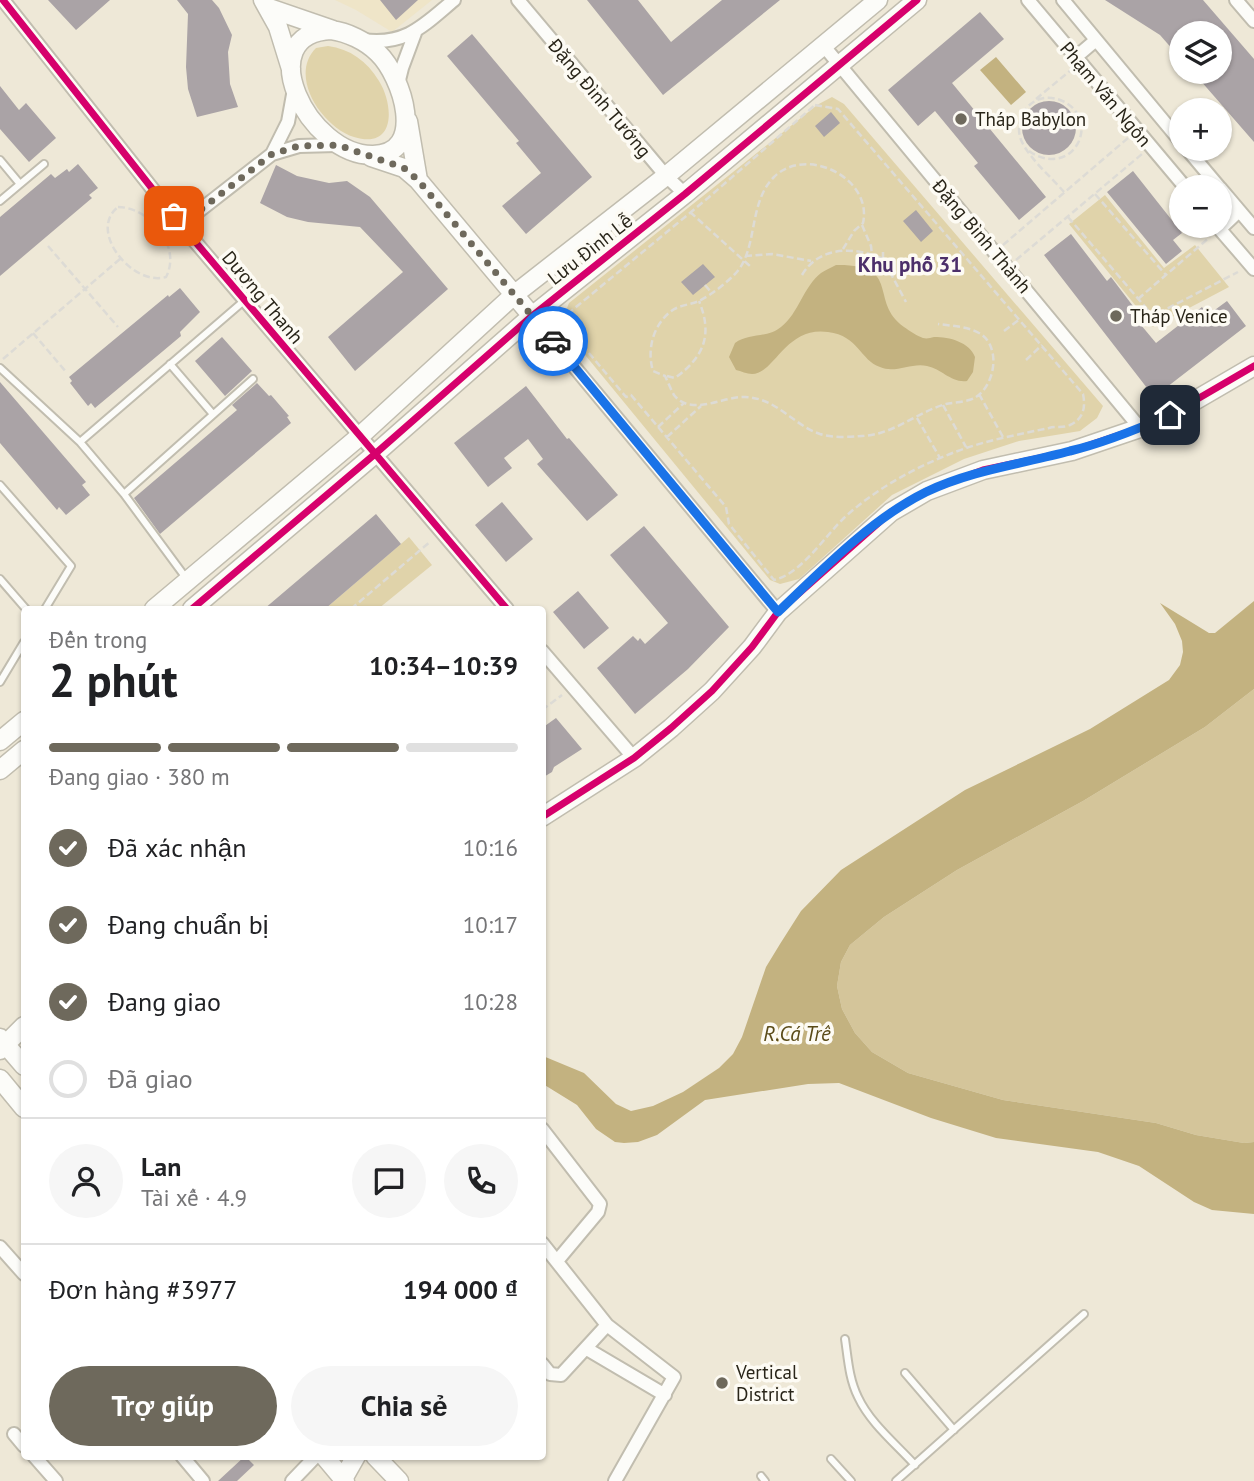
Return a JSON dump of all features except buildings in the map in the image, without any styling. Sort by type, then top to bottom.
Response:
[{"type":"street","name":"Dương Thanh","points":[[4,0],[181,225],[504,606]]},
{"type":"street","points":[[357,39],[383,41],[415,33],[454,0]]},
{"type":"street","name":"Đặng Đình Tướng","points":[[517,0],[666,176],[685,194]]},
{"type":"street","name":"Lưu Đình Lễ","points":[[158,606],[360,436],[515,294],[666,176],[878,0]]},
{"type":"street","name":"Lưu Đình Lễ","points":[[196,606],[375,454],[531,316],[685,194],[917,0]]},
{"type":"street","name":"Phạm Văn Ngôn","points":[[1063,0],[1169,128]]},
{"type":"street","points":[[1236,0],[1254,22]]},
{"type":"street","name":"Phạm Văn Ngôn","points":[[1035,2],[1078,60],[1175,175]]},
{"type":"street","points":[[266,4],[357,39],[377,52],[398,84],[418,180]]},
{"type":"street","points":[[266,4],[278,27],[291,69]]},
{"type":"street","points":[[340,32],[319,31],[310,35],[297,48],[291,59],[294,89],[305,114],[316,128],[338,145],[404,168],[418,180],[778,612]]},
{"type":"street","points":[[398,84],[401,68],[415,33]]},
{"type":"street","points":[[1078,60],[1096,40]]},
{"type":"street","name":"Đặng Bình Thành","points":[[823,45],[1140,428]]},
{"type":"street","points":[[272,154],[288,122],[294,89]]},
{"type":"street","points":[[361,153],[381,153],[396,145],[403,134],[406,113]]},
{"type":"street","points":[[181,225],[272,154],[299,146],[338,145]]},
{"type":"street","points":[[1197,161],[1208,175]]},
{"type":"street","points":[[1232,203],[1254,228]]},
{"type":"street","points":[[1232,216],[1239,211]]},
{"type":"street","points":[[1228,238],[1253,265]]},
{"type":"street","points":[[546,814],[634,758],[712,691],[778,612],[891,512],[927,491],[983,470],[1072,451],[1140,428],[1170,415],[1254,366]]},
{"type":"street","points":[[546,655],[634,758]]},
{"type":"street","points":[[1,739],[21,722]]},
{"type":"street","points":[[0,771],[21,753]]},
{"type":"street","points":[[21,1028],[2,1044],[21,1063]]},
{"type":"street","points":[[0,1079],[21,1104]]},
{"type":"street","points":[[546,1134],[600,1204],[598,1212],[558,1261]]},
{"type":"street","points":[[0,1247],[21,1271]]},
{"type":"street","points":[[546,1247],[607,1325],[674,1377],[615,1481]]},
{"type":"street","points":[[546,1369],[550,1374],[561,1375],[607,1325]]},
{"type":"street","points":[[587,1349],[665,1395]]},
{"type":"street","points":[[14,1434],[21,1442]]},
{"type":"street","points":[[38,1460],[57,1481]]},
{"type":"street","points":[[185,1460],[203,1481]]},
{"type":"street","points":[[292,1481],[312,1460]]},
{"type":"street","points":[[327,1460],[344,1480],[354,1460]]},
{"type":"street","points":[[379,1460],[399,1481]]},
{"type":"lane","points":[[0,160],[20,184]]},
{"type":"lane","points":[[0,201],[44,164]]},
{"type":"lane","points":[[80,442],[245,300]]},
{"type":"lane","points":[[170,364],[212,414]]},
{"type":"lane","points":[[0,368],[80,442],[124,494],[188,580]]},
{"type":"lane","points":[[124,494],[253,379]]},
{"type":"lane","points":[[0,485],[71,566],[47,606]]},
{"type":"lane","points":[[0,579],[23,606]]},
{"type":"lane","points":[[0,682],[21,647]]},
{"type":"lane","points":[[896,1481],[1084,1314]]},
{"type":"lane","points":[[845,1339],[849,1373],[858,1397],[866,1410],[915,1465]]},
{"type":"lane","points":[[905,1373],[954,1430]]},
{"type":"lane","points":[[831,1458],[851,1481]]},
{"type":"path","points":[[1064,192],[1022,143],[1019,122],[1030,104],[1078,60]]},
{"type":"path","points":[[1029,151],[1046,160],[1066,156],[1074,150],[1081,131],[1077,112],[1070,104],[1050,97],[1030,104]]},
{"type":"path","points":[[815,105],[838,108],[937,222],[1083,394],[1086,405],[1081,417],[1069,426],[1052,427],[966,447],[891,482],[845,517],[797,569],[784,578],[774,580],[729,524],[726,507],[631,395],[625,397],[572,333],[567,322],[570,312],[815,105]]},
{"type":"path","points":[[995,252],[1137,130]]},
{"type":"path","points":[[1007,268],[1151,147]]},
{"type":"path","points":[[699,301],[706,318],[702,349],[685,370],[674,378],[653,371],[650,360],[651,342],[658,327],[670,312],[699,301],[734,275],[744,263],[761,196],[774,176],[793,167],[820,164],[841,175],[858,190],[863,200],[865,218],[843,250]]},
{"type":"path","points":[[1095,194],[1166,275]]},
{"type":"path","points":[[118,207],[128,207],[142,214],[160,231],[170,250],[172,263],[166,276],[152,279],[137,273],[120,259],[109,238],[107,222],[118,207]]},
{"type":"path","points":[[691,212],[751,267]]},
{"type":"path","points":[[1068,217],[1153,316],[1253,265]]},
{"type":"path","points":[[930,228],[937,222]]},
{"type":"path","points":[[862,225],[872,255]]},
{"type":"path","points":[[868,238],[873,237]]},
{"type":"path","points":[[1138,299],[1206,238]]},
{"type":"path","points":[[48,246],[118,327]]},
{"type":"path","points":[[883,249],[883,259],[906,302]]},
{"type":"path","points":[[802,275],[812,262],[843,250],[883,259]]},
{"type":"path","points":[[745,256],[772,254],[812,262]]},
{"type":"path","points":[[0,361],[120,259]]},
{"type":"path","points":[[705,285],[711,292]]},
{"type":"path","points":[[1004,331],[1020,319]]},
{"type":"path","points":[[666,376],[675,396],[684,403],[702,405],[745,397],[769,402],[817,433],[833,437],[873,435],[943,405],[974,399],[988,386],[993,356],[985,338],[964,327],[938,324]]},
{"type":"path","points":[[33,333],[67,373]]},
{"type":"path","points":[[1026,360],[1042,345]]},
{"type":"path","points":[[979,394],[1004,439]]},
{"type":"path","points":[[658,427],[684,403]]},
{"type":"path","points":[[667,437],[702,405]]},
{"type":"path","points":[[943,405],[966,447]]},
{"type":"path","points":[[916,417],[940,458]]},
{"type":"path","points":[[355,606],[442,532]]},
{"type":"path","points":[[546,707],[573,687]]},
{"type":"shaded area","points":[[335,0],[432,0],[392,32]]},
{"type":"shaded area","points":[[328,46],[357,57],[379,81],[389,113],[388,123],[378,137],[354,137],[342,131],[331,123],[312,99],[307,86],[308,59],[316,48]]},
{"type":"shaded area","points":[[832,97],[844,104],[1103,406],[1097,418],[1080,431],[1019,441],[964,459],[892,495],[799,579],[780,584],[770,580],[563,328],[563,318],[569,303],[817,105]]},
{"type":"shaded area","points":[[1105,195],[1164,268],[1195,245],[1229,287],[1153,327],[1069,224]]},
{"type":"shaded area","points":[[409,537],[432,565],[382,606],[328,606]]},
{"type":"shaded area","points":[[1254,689],[1254,1142],[1244,1143],[1196,1135],[1156,1123],[1003,1100],[908,1073],[872,1052],[855,1033],[842,1009],[837,986],[841,962],[850,945],[884,917],[957,870],[1083,801],[1205,727]]},
{"type":"water","points":[[996,57],[1026,92],[1011,105],[980,70]]},
{"type":"water","points":[[836,265],[857,266],[877,277],[893,317],[904,327],[924,338],[946,338],[964,344],[975,357],[973,372],[967,381],[956,380],[921,365],[892,369],[880,367],[873,364],[846,338],[828,332],[813,332],[801,336],[760,372],[750,374],[736,370],[729,357],[735,343],[781,327],[815,279]]},
{"type":"water","name":"R.Cá Trê","points":[[1254,601],[1254,689],[1205,727],[1083,801],[957,870],[884,917],[850,945],[841,962],[837,986],[842,1009],[855,1033],[872,1052],[908,1073],[1003,1100],[1156,1123],[1196,1135],[1244,1143],[1254,1142],[1254,1214],[1212,1210],[1194,1202],[1139,1166],[1098,1152],[996,1138],[931,1118],[839,1083],[808,1084],[705,1100],[657,1135],[638,1142],[624,1143],[615,1142],[596,1129],[577,1105],[546,1086],[546,1057],[584,1073],[616,1104],[631,1111],[653,1106],[683,1092],[719,1068],[733,1054],[742,1037],[766,967],[780,944],[801,911],[841,870],[965,790],[1090,729],[1169,680],[1180,665],[1182,641],[1175,624],[1160,603],[1209,633],[1215,633]]},
{"type":"cycle path","points":[[3,0],[181,225],[504,606]]},
{"type":"cycle path","points":[[196,606],[532,316],[685,194],[917,0]]},
{"type":"cycle path","points":[[546,814],[634,758],[671,728],[712,691],[752,647],[778,612],[891,512],[927,491],[983,470],[1072,451],[1140,428],[1170,415],[1254,366]]},
{"type":"way so far","points":[[174,216],[181,225],[272,154],[299,146],[338,145],[388,161],[404,168],[418,180],[553,341]]},
{"type":"place","name":"Tháp Babylon","points":[[961,119]]},
{"type":"place","name":"Tháp Venice","points":[[1116,316]]},
{"type":"place","name":"Vertical District","points":[[722,1383]]},
{"type":"district","name":"Khu phố 31","points":[[910,265]]},
{"type":"route","points":[[553,341],[778,612],[891,512],[927,491],[983,470],[1072,451],[1170,415]]}]
